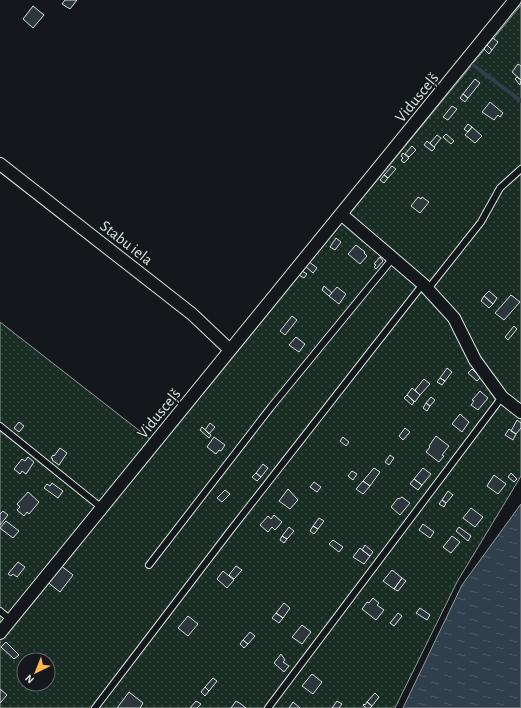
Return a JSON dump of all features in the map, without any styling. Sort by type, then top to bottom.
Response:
[{"type":"street","name":"Vidusceļš","points":[[0,633],[515,0]]},
{"type":"street","name":"Stabu iela","points":[[0,164],[192,314],[230,350]]},
{"type":"street","points":[[341,214],[426,286],[454,318],[475,360],[502,397],[521,412]]},
{"type":"lane","points":[[95,708],[230,531],[426,286],[481,222],[500,188],[521,169]]},
{"type":"lane","points":[[149,565],[271,407],[393,258]]},
{"type":"lane","points":[[268,708],[502,397]]},
{"type":"lane","points":[[0,426],[102,508]]},
{"type":"lane","points":[[0,611],[11,620]]},
{"type":"green space","points":[[521,5],[521,476],[457,582],[395,708],[0,708],[0,322],[159,446]]},
{"type":"water","points":[[521,504],[521,708],[403,708],[462,585]]},
{"type":"building","points":[[65,0],[77,0],[70,9],[62,4]]},
{"type":"building","points":[[33,6],[44,15],[33,28],[23,19]]},
{"type":"building","points":[[493,38],[498,42],[492,50],[487,45]]},
{"type":"building","points":[[487,45],[492,50],[489,54],[484,49]]},
{"type":"building","points":[[518,64],[521,66],[521,80],[512,72]]},
{"type":"building","points":[[517,77],[521,80],[520,85],[515,79]]},
{"type":"building","points":[[475,79],[480,83],[468,98],[463,94]]},
{"type":"building","points":[[463,94],[468,98],[465,102],[460,98]]},
{"type":"building","points":[[490,102],[503,113],[500,117],[498,115],[494,120],[482,112]]},
{"type":"building","points":[[452,106],[457,109],[448,120],[443,117]]},
{"type":"building","points":[[468,124],[472,127],[468,132],[464,129]]},
{"type":"building","points":[[472,127],[482,136],[475,143],[465,135]]},
{"type":"building","points":[[446,134],[454,141],[451,144],[443,137]]},
{"type":"building","points":[[437,135],[441,138],[434,147],[430,143]]},
{"type":"building","points":[[427,141],[435,148],[432,151],[424,145]]},
{"type":"building","points":[[412,146],[416,150],[409,157],[405,154]]},
{"type":"building","points":[[403,153],[409,158],[404,163],[401,160],[403,158],[401,156]]},
{"type":"building","points":[[392,166],[396,169],[388,178],[384,175]]},
{"type":"building","points":[[384,175],[388,178],[384,183],[380,180]]},
{"type":"building","points":[[418,197],[421,199],[422,197],[429,202],[420,213],[411,206]]},
{"type":"building","points":[[336,238],[341,242],[335,250],[330,247]]},
{"type":"building","points":[[356,245],[365,252],[364,253],[367,256],[360,264],[348,254]]},
{"type":"building","points":[[380,257],[383,261],[376,269],[374,267],[376,265],[374,264]]},
{"type":"building","points":[[308,261],[317,268],[313,273],[304,265]]},
{"type":"building","points":[[302,271],[307,274],[304,278],[299,275]]},
{"type":"building","points":[[324,286],[332,293],[329,296],[322,290]]},
{"type":"building","points":[[337,287],[346,294],[339,304],[329,296]]},
{"type":"building","points":[[489,291],[497,298],[493,304],[484,296]]},
{"type":"building","points":[[511,295],[520,302],[504,320],[495,313]]},
{"type":"building","points":[[484,296],[493,304],[489,308],[481,301]]},
{"type":"building","points":[[292,316],[297,320],[285,335],[280,331]]},
{"type":"building","points":[[514,326],[517,329],[508,340],[505,337]]},
{"type":"building","points":[[296,337],[305,344],[299,352],[289,345]]},
{"type":"building","points":[[447,368],[452,372],[445,381],[440,378]]},
{"type":"building","points":[[472,369],[481,377],[477,381],[468,373]]},
{"type":"building","points":[[440,378],[445,381],[442,385],[437,382]]},
{"type":"building","points":[[424,379],[430,384],[420,395],[415,390]]},
{"type":"building","points":[[412,388],[420,395],[415,402],[407,395]]},
{"type":"building","points":[[480,391],[488,398],[478,410],[471,405],[474,401],[472,400]]},
{"type":"building","points":[[407,395],[414,402],[412,405],[404,398]]},
{"type":"building","points":[[431,397],[435,400],[430,406],[426,403]]},
{"type":"building","points":[[426,403],[430,406],[427,411],[423,408]]},
{"type":"building","points":[[460,414],[469,422],[462,432],[452,424]]},
{"type":"building","points":[[517,420],[521,423],[521,428],[516,434],[511,431]]},
{"type":"building","points":[[19,422],[24,426],[19,432],[14,428]]},
{"type":"building","points":[[210,423],[215,427],[209,434],[205,430]]},
{"type":"building","points":[[202,427],[211,435],[209,438],[200,430]]},
{"type":"building","points":[[405,428],[410,432],[403,440],[399,436]]},
{"type":"building","points":[[509,429],[516,434],[513,440],[505,435]]},
{"type":"building","points":[[436,436],[449,446],[439,462],[426,452]]},
{"type":"building","points":[[214,437],[225,445],[221,451],[219,450],[216,454],[207,447]]},
{"type":"building","points":[[343,437],[349,442],[346,446],[340,441]]},
{"type":"building","points":[[60,448],[67,453],[59,465],[51,458]]},
{"type":"building","points":[[390,455],[394,458],[389,465],[385,462]]},
{"type":"building","points":[[28,457],[34,462],[26,474],[22,471],[20,474],[14,469],[22,459],[25,461]]},
{"type":"building","points":[[263,464],[268,468],[261,477],[256,473]]},
{"type":"building","points":[[374,468],[380,472],[370,486],[363,481]]},
{"type":"building","points":[[423,468],[431,474],[422,485],[414,479]]},
{"type":"building","points":[[352,471],[357,474],[353,480],[348,476]]},
{"type":"building","points":[[256,473],[261,477],[257,481],[252,477]]},
{"type":"building","points":[[511,473],[517,479],[514,482],[508,477]]},
{"type":"building","points":[[494,475],[506,484],[498,494],[487,486]]},
{"type":"building","points":[[414,479],[422,485],[418,490],[410,484]]},
{"type":"building","points":[[363,481],[370,486],[363,494],[356,489]]},
{"type":"building","points":[[314,482],[321,487],[317,492],[310,487]]},
{"type":"building","points":[[52,483],[63,491],[58,498],[44,488],[47,484],[50,486]]},
{"type":"building","points":[[288,489],[298,500],[290,509],[279,501]]},
{"type":"building","points":[[225,490],[230,494],[222,502],[217,498]]},
{"type":"building","points":[[448,491],[453,495],[446,503],[442,500]]},
{"type":"building","points":[[28,492],[39,502],[29,514],[27,512],[24,516],[17,510],[20,507],[17,504]]},
{"type":"building","points":[[402,497],[410,503],[400,515],[391,507],[398,498],[399,499]]},
{"type":"building","points":[[442,500],[446,503],[444,507],[439,504]]},
{"type":"building","points":[[471,508],[483,517],[475,527],[463,518]]},
{"type":"building","points":[[3,511],[8,515],[0,525],[0,514]]},
{"type":"building","points":[[274,515],[282,522],[275,530],[272,527],[268,532],[260,525],[268,516],[271,519]]},
{"type":"building","points":[[319,518],[324,521],[318,529],[313,526]]},
{"type":"building","points":[[6,521],[19,531],[13,538],[0,528]]},
{"type":"building","points":[[423,524],[434,532],[430,538],[419,530]]},
{"type":"building","points":[[313,526],[318,529],[314,534],[310,531]]},
{"type":"building","points":[[289,527],[294,531],[287,539],[282,536]]},
{"type":"building","points":[[459,527],[471,536],[468,541],[456,531]]},
{"type":"building","points":[[282,536],[287,539],[284,543],[280,540]]},
{"type":"building","points":[[452,536],[460,542],[451,553],[443,547]]},
{"type":"building","points":[[333,540],[343,547],[339,552],[329,544]]},
{"type":"building","points":[[365,545],[373,552],[370,556],[362,550]]},
{"type":"building","points":[[360,548],[370,556],[364,564],[353,557]]},
{"type":"building","points":[[18,562],[25,567],[17,577],[13,574],[11,576],[8,574]]},
{"type":"building","points":[[60,565],[73,575],[60,592],[46,581]]},
{"type":"building","points":[[236,566],[242,570],[234,579],[229,575]]},
{"type":"building","points":[[392,570],[402,578],[394,589],[383,581]]},
{"type":"building","points":[[223,571],[234,580],[227,588],[217,579]]},
{"type":"building","points":[[402,578],[406,581],[398,591],[394,589]]},
{"type":"building","points":[[373,598],[379,603],[377,605],[384,610],[376,620],[362,609],[367,602],[369,603]]},
{"type":"building","points":[[284,603],[290,608],[283,618],[276,613]]},
{"type":"building","points":[[420,608],[430,615],[427,620],[416,613]]},
{"type":"building","points":[[276,613],[283,618],[279,623],[272,618]]},
{"type":"building","points":[[398,613],[402,616],[394,626],[390,623]]},
{"type":"building","points":[[188,616],[198,624],[188,636],[178,628]]},
{"type":"building","points":[[302,625],[311,632],[302,644],[292,637]]},
{"type":"building","points":[[250,632],[255,636],[248,644],[243,640]]},
{"type":"building","points":[[243,640],[248,644],[244,648],[240,644]]},
{"type":"building","points":[[6,642],[16,652],[16,657],[14,659],[1,647]]},
{"type":"building","points":[[281,654],[285,660],[283,662],[289,666],[284,672],[274,663]]},
{"type":"building","points":[[312,674],[322,682],[313,694],[302,686]]},
{"type":"building","points":[[213,678],[217,681],[209,691],[205,687]]},
{"type":"building","points":[[205,687],[209,691],[205,696],[201,692]]},
{"type":"building","points":[[0,689],[7,695],[0,703]]},
{"type":"building","points":[[129,692],[143,703],[140,708],[117,708]]},
{"type":"building","points":[[375,693],[379,697],[372,706],[367,702]]},
{"type":"building","points":[[196,701],[201,704],[197,708],[190,708]]},
{"type":"building","points":[[236,701],[241,704],[246,708],[231,708]]},
{"type":"building","points":[[337,701],[342,704],[339,708],[332,708]]},
{"type":"building","points":[[293,702],[300,708],[289,708]]},
{"type":"building","points":[[367,702],[372,706],[370,708],[366,708],[363,705]]},
{"type":"waterway","points":[[469,62],[521,101]]}]
